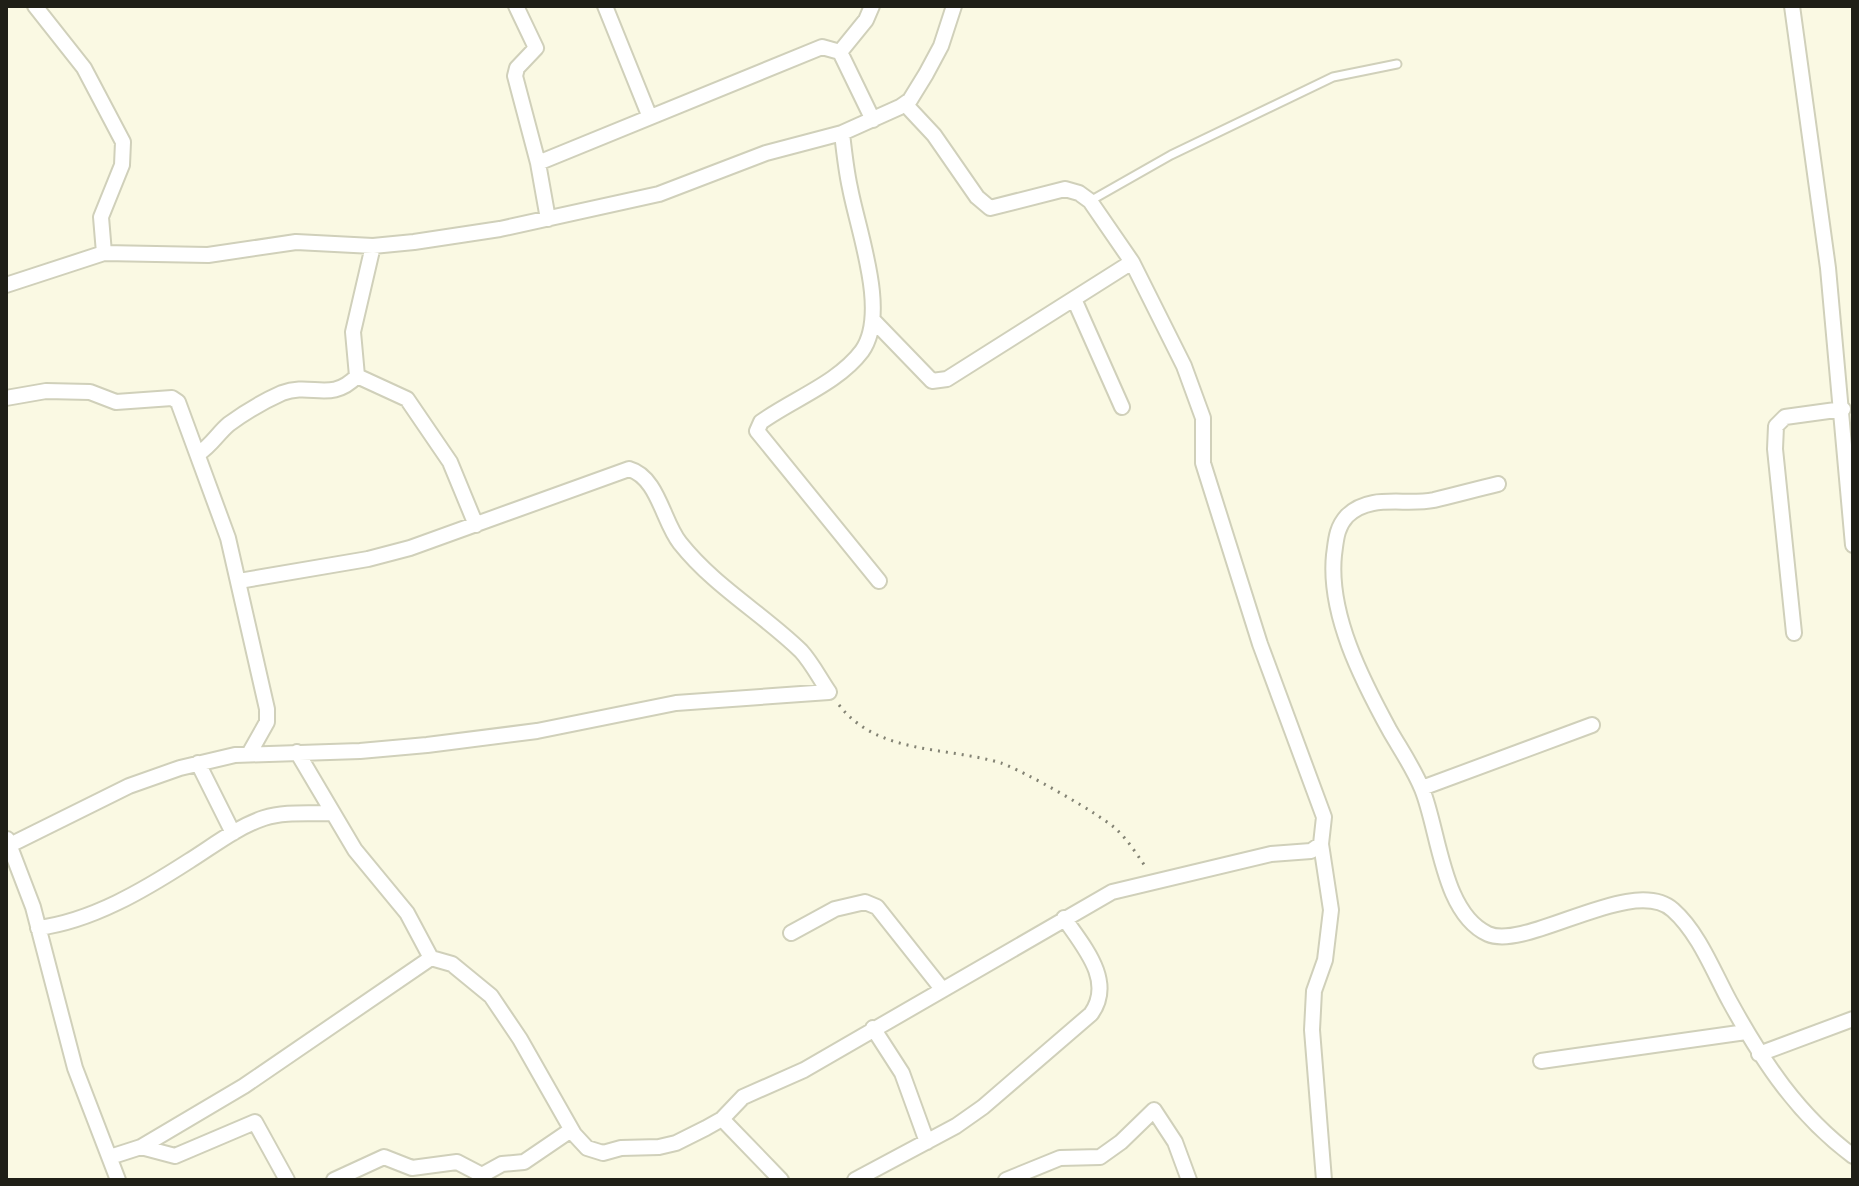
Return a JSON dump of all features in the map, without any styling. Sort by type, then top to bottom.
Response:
[{"type":"street","points":[[35,6],[84,68],[123,142],[122,165],[101,217],[104,253]]},
{"type":"street","points":[[516,6],[536,48],[517,68],[515,76],[538,163],[548,219]]},
{"type":"street","points":[[605,6],[649,115]]},
{"type":"street","points":[[840,52],[866,20],[872,6]]},
{"type":"street","points":[[6,285],[104,253],[208,255],[296,242],[373,246],[428,240],[548,219],[668,191],[766,153],[842,133],[905,104],[918,88],[941,46],[954,6]]},
{"type":"street","points":[[1792,6],[1843,409],[1853,545]]},
{"type":"street","points":[[538,163],[649,115],[829,46],[840,52],[873,120]]},
{"type":"street","points":[[905,104],[934,135],[977,197],[990,208],[1065,189],[1079,193],[1090,201],[1132,262],[1184,366],[1203,418],[1203,463],[1260,644],[1324,817],[1321,844],[1331,910],[1325,960],[1314,991],[1312,1030],[1324,1180]]},
{"type":"street","points":[[842,133],[873,296],[873,320],[861,353],[816,389],[761,422],[757,431],[879,581]]},
{"type":"street","points":[[357,376],[353,332],[373,246]]},
{"type":"street","points":[[873,320],[932,381],[947,379],[1132,262]]},
{"type":"street","points":[[1074,299],[1122,407]]},
{"type":"street","points":[[198,454],[220,438],[226,426],[268,400],[299,390],[338,391],[357,376]]},
{"type":"street","points":[[357,376],[407,399],[450,462],[476,525]]},
{"type":"street","points":[[8,392],[90,392],[116,402],[176,398],[228,538],[267,714],[249,754]]},
{"type":"street","points":[[1794,633],[1775,449],[1776,426],[1785,417],[1843,409]]},
{"type":"street","points":[[239,581],[368,559],[552,499],[613,472],[635,471],[650,486],[668,527],[687,552],[721,588],[803,654],[829,692]]},
{"type":"street","points":[[1498,484],[1430,501],[1392,500],[1363,506],[1347,516],[1337,532],[1332,577],[1348,643],[1376,706],[1422,788],[1452,894],[1465,914],[1486,933],[1501,937],[1521,934],[1601,906],[1656,902],[1672,909],[1697,942],[1759,1054],[1797,1108],[1853,1156]]},
{"type":"street","points":[[118,1180],[75,1068],[38,928],[8,841],[129,786],[198,763],[249,754],[427,745],[537,731],[676,703],[829,692]]},
{"type":"street","points":[[1422,788],[1592,725]]},
{"type":"street","points":[[297,752],[355,850],[407,913],[431,958],[452,964],[491,996],[520,1039],[571,1130],[587,1148],[603,1153],[621,1148],[670,1145],[722,1119],[743,1097],[804,1070],[1112,892],[1271,854],[1311,851],[1321,844]]},
{"type":"street","points":[[198,763],[233,833]]},
{"type":"street","points":[[38,928],[72,922],[91,914],[162,878],[233,833],[273,816],[332,813]]},
{"type":"street","points":[[791,933],[835,909],[865,902],[877,907],[942,989]]},
{"type":"street","points":[[863,1178],[956,1126],[999,1095],[1098,1004],[1097,972],[1064,918]]},
{"type":"street","points":[[110,1157],[141,1147],[244,1086],[431,958]]},
{"type":"street","points":[[1759,1054],[1853,1019]]},
{"type":"street","points":[[873,1028],[902,1073],[927,1142]]},
{"type":"street","points":[[1541,1061],[1746,1032]]},
{"type":"street","points":[[1006,1180],[1060,1158],[1100,1157],[1121,1142],[1154,1110],[1175,1142],[1189,1180]]},
{"type":"street","points":[[722,1119],[781,1180]]},
{"type":"street","points":[[141,1147],[164,1155],[182,1154],[255,1122],[287,1180]]},
{"type":"street","points":[[334,1180],[384,1157],[412,1168],[457,1162],[479,1174],[488,1174],[502,1164],[524,1162],[571,1130]]},
{"type":"lane","points":[[1090,201],[1171,155],[1333,77],[1397,64]]},
{"type":"path","points":[[829,692],[851,720],[874,735],[913,747],[1002,764],[1095,815],[1117,829],[1155,880]]}]
